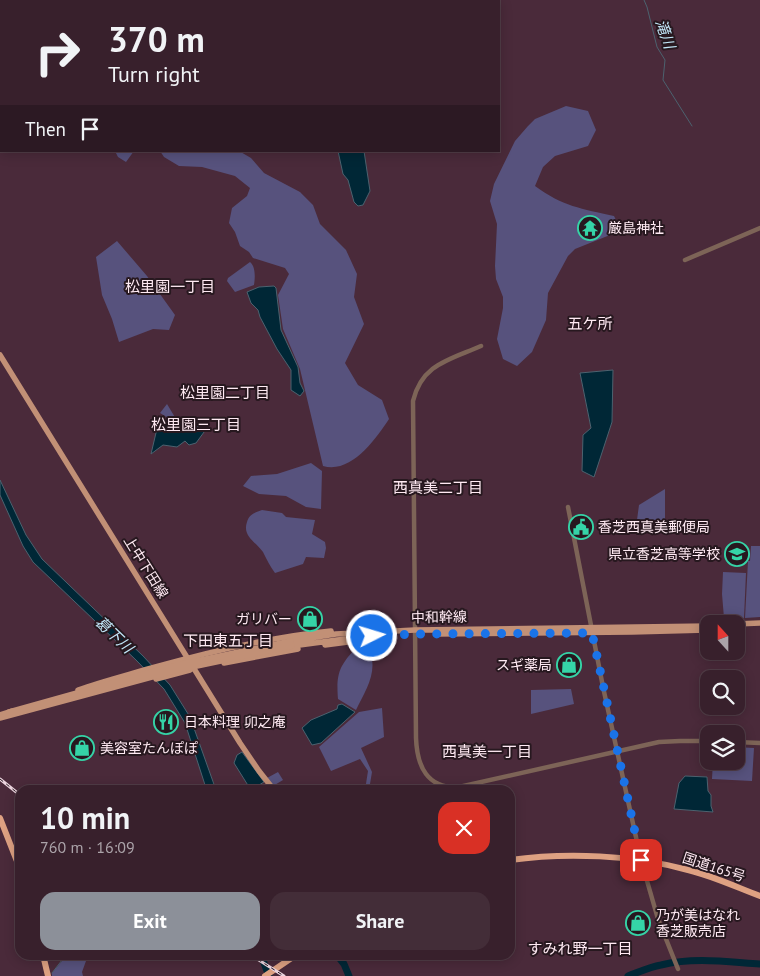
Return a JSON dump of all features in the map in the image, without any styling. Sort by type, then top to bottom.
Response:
[{"type":"highway","points":[[0,818],[15,856]]},
{"type":"highway","name":"国道165号","points":[[515,859],[545,856],[609,857],[641,860],[689,870],[760,896]]},
{"type":"highway","points":[[44,960],[48,976]]},
{"type":"highway","points":[[265,976],[289,960]]},
{"type":"main road","name":"上中下田線","points":[[0,355],[244,750],[270,785]]},
{"type":"main road","points":[[745,626],[760,625]]},
{"type":"main road","name":"中和幹線","points":[[0,716],[178,670],[336,634],[366,632],[700,628]]},
{"type":"main road","points":[[0,716],[88,687],[188,658],[303,634],[356,630],[366,632]]},
{"type":"main road","name":"中和幹線","points":[[292,644],[415,632]]},
{"type":"main road","points":[[0,716],[194,669],[287,650],[358,641],[372,636]]},
{"type":"street","points":[[685,260],[760,228]]},
{"type":"street","points":[[443,785],[435,782],[423,770],[417,753],[413,401],[421,380],[432,368],[481,346]]},
{"type":"street","points":[[568,507],[641,860],[654,909],[678,969]]},
{"type":"street","points":[[468,785],[617,751],[666,742],[700,742]]},
{"type":"street","points":[[745,742],[760,743]]},
{"type":"shaded area","points":[[566,106],[588,111],[596,130],[588,146],[555,156],[543,167],[535,186],[563,202],[582,209],[614,216],[619,226],[615,233],[575,249],[568,256],[548,293],[546,320],[532,352],[517,366],[503,359],[497,339],[503,308],[503,297],[496,279],[497,224],[490,201],[494,184],[515,141],[535,119]]},
{"type":"shaded area","points":[[116,152],[133,152],[126,162],[118,157]]},
{"type":"shaded area","points":[[161,152],[241,152],[251,158],[264,173],[300,192],[313,205],[320,224],[346,250],[357,274],[354,297],[364,324],[345,363],[358,385],[382,400],[389,419],[369,445],[352,460],[343,465],[323,466],[300,369],[283,329],[278,295],[289,274],[285,268],[253,258],[249,252],[240,246],[235,232],[229,223],[232,208],[247,196],[250,188],[235,176],[202,167],[179,166],[164,157]]},
{"type":"shaded area","points":[[117,241],[147,276],[175,315],[169,330],[153,329],[119,342],[102,295],[96,257]]},
{"type":"shaded area","points":[[250,262],[254,270],[254,285],[235,292],[227,281],[228,278]]},
{"type":"shaded area","points":[[167,404],[176,419],[168,418],[160,413]]},
{"type":"shaded area","points":[[311,463],[322,471],[321,509],[306,507],[286,496],[259,494],[243,486],[251,476],[277,474]]},
{"type":"shaded area","points":[[665,489],[665,520],[637,520],[639,505]]},
{"type":"shaded area","points":[[262,510],[282,513],[286,517],[315,520],[312,534],[325,542],[324,558],[306,557],[303,564],[275,573],[263,552],[246,531],[249,517]]},
{"type":"shaded area","points":[[751,546],[760,546],[760,617],[745,618],[748,561],[750,561]]},
{"type":"shaded area","points":[[723,572],[746,573],[744,615],[724,615]]},
{"type":"shaded area","points":[[356,648],[370,651],[372,667],[369,682],[356,710],[338,699],[338,677],[342,665]]},
{"type":"shaded area","points":[[571,689],[574,704],[531,714],[531,690]]},
{"type":"shaded area","points":[[382,708],[384,737],[361,748],[372,772],[370,785],[366,785],[368,771],[360,759],[331,771],[319,747],[359,712]]},
{"type":"shaded area","points":[[745,748],[754,748],[752,781],[712,779],[712,770],[745,770]]},
{"type":"shaded area","points":[[278,772],[283,780],[272,785],[267,778]]},
{"type":"shaded area","points":[[63,960],[89,960],[86,961],[82,972],[83,976],[52,976],[52,973]]},
{"type":"water","points":[[338,152],[364,152],[370,191],[363,205],[358,206],[354,202],[348,180],[343,174]]},
{"type":"water","points":[[274,286],[276,288],[281,330],[298,367],[300,383],[304,391],[300,396],[291,390],[291,370],[277,349],[258,310],[251,303],[247,292],[259,287]]},
{"type":"water","points":[[613,370],[612,422],[594,477],[582,471],[583,435],[591,428],[580,373]]},
{"type":"water","points":[[159,420],[207,428],[196,443],[189,445],[185,441],[177,447],[163,445],[151,454]]},
{"type":"water","points":[[0,480],[26,535],[42,559],[143,656],[170,685],[190,717],[214,785],[205,785],[185,723],[164,689],[33,562],[23,546],[0,495]]},
{"type":"water","points":[[342,704],[355,712],[321,743],[312,745],[302,728],[311,720],[337,709],[338,705]]},
{"type":"water","points":[[242,752],[264,782],[259,785],[248,785],[234,763],[237,755]]},
{"type":"water","points":[[685,776],[707,777],[713,812],[674,809],[679,783]]},
{"type":"waterway","name":"滝川","points":[[644,0],[657,47],[665,60],[663,80],[692,126]]},
{"type":"waterway","points":[[52,973],[62,960]]},
{"type":"waterway","points":[[263,960],[269,976]]},
{"type":"waterway","name":"葛下川","points":[[341,960],[349,976]]},
{"type":"waterway","name":"葛下川","points":[[628,976],[649,968],[686,961],[760,964]]},
{"type":"railway","points":[[0,779],[15,791]]},
{"type":"railway","points":[[259,960],[284,976]]},
{"type":"place","name":"厳島神社","points":[[590,228]]},
{"type":"place","name":"香芝西真美郵便局","points":[[581,527]]},
{"type":"place","name":"県立香芝高等学校","points":[[737,554]]},
{"type":"place","name":"ガリバー","points":[[310,619]]},
{"type":"place","name":"スギ薬局","points":[[569,665]]},
{"type":"place","name":"日本料理 卯之庵","points":[[166,722]]},
{"type":"place","name":"美容室たんぽぽ","points":[[82,748]]},
{"type":"place","name":"乃が美はなれ 香芝販売店","points":[[638,923]]},
{"type":"district","name":"松里園一丁目","points":[[170,287]]},
{"type":"district","name":"五ケ所","points":[[590,324]]},
{"type":"district","name":"松里園二丁目","points":[[225,393]]},
{"type":"district","name":"松里園三丁目","points":[[196,425]]},
{"type":"district","name":"西真美二丁目","points":[[438,488]]},
{"type":"district","name":"下田東五丁目","points":[[228,641]]},
{"type":"district","name":"西真美一丁目","points":[[487,752]]},
{"type":"district","name":"すみれ野一丁目","points":[[580,949]]},
{"type":"route","points":[[372,636],[592,633],[641,860]]}]
